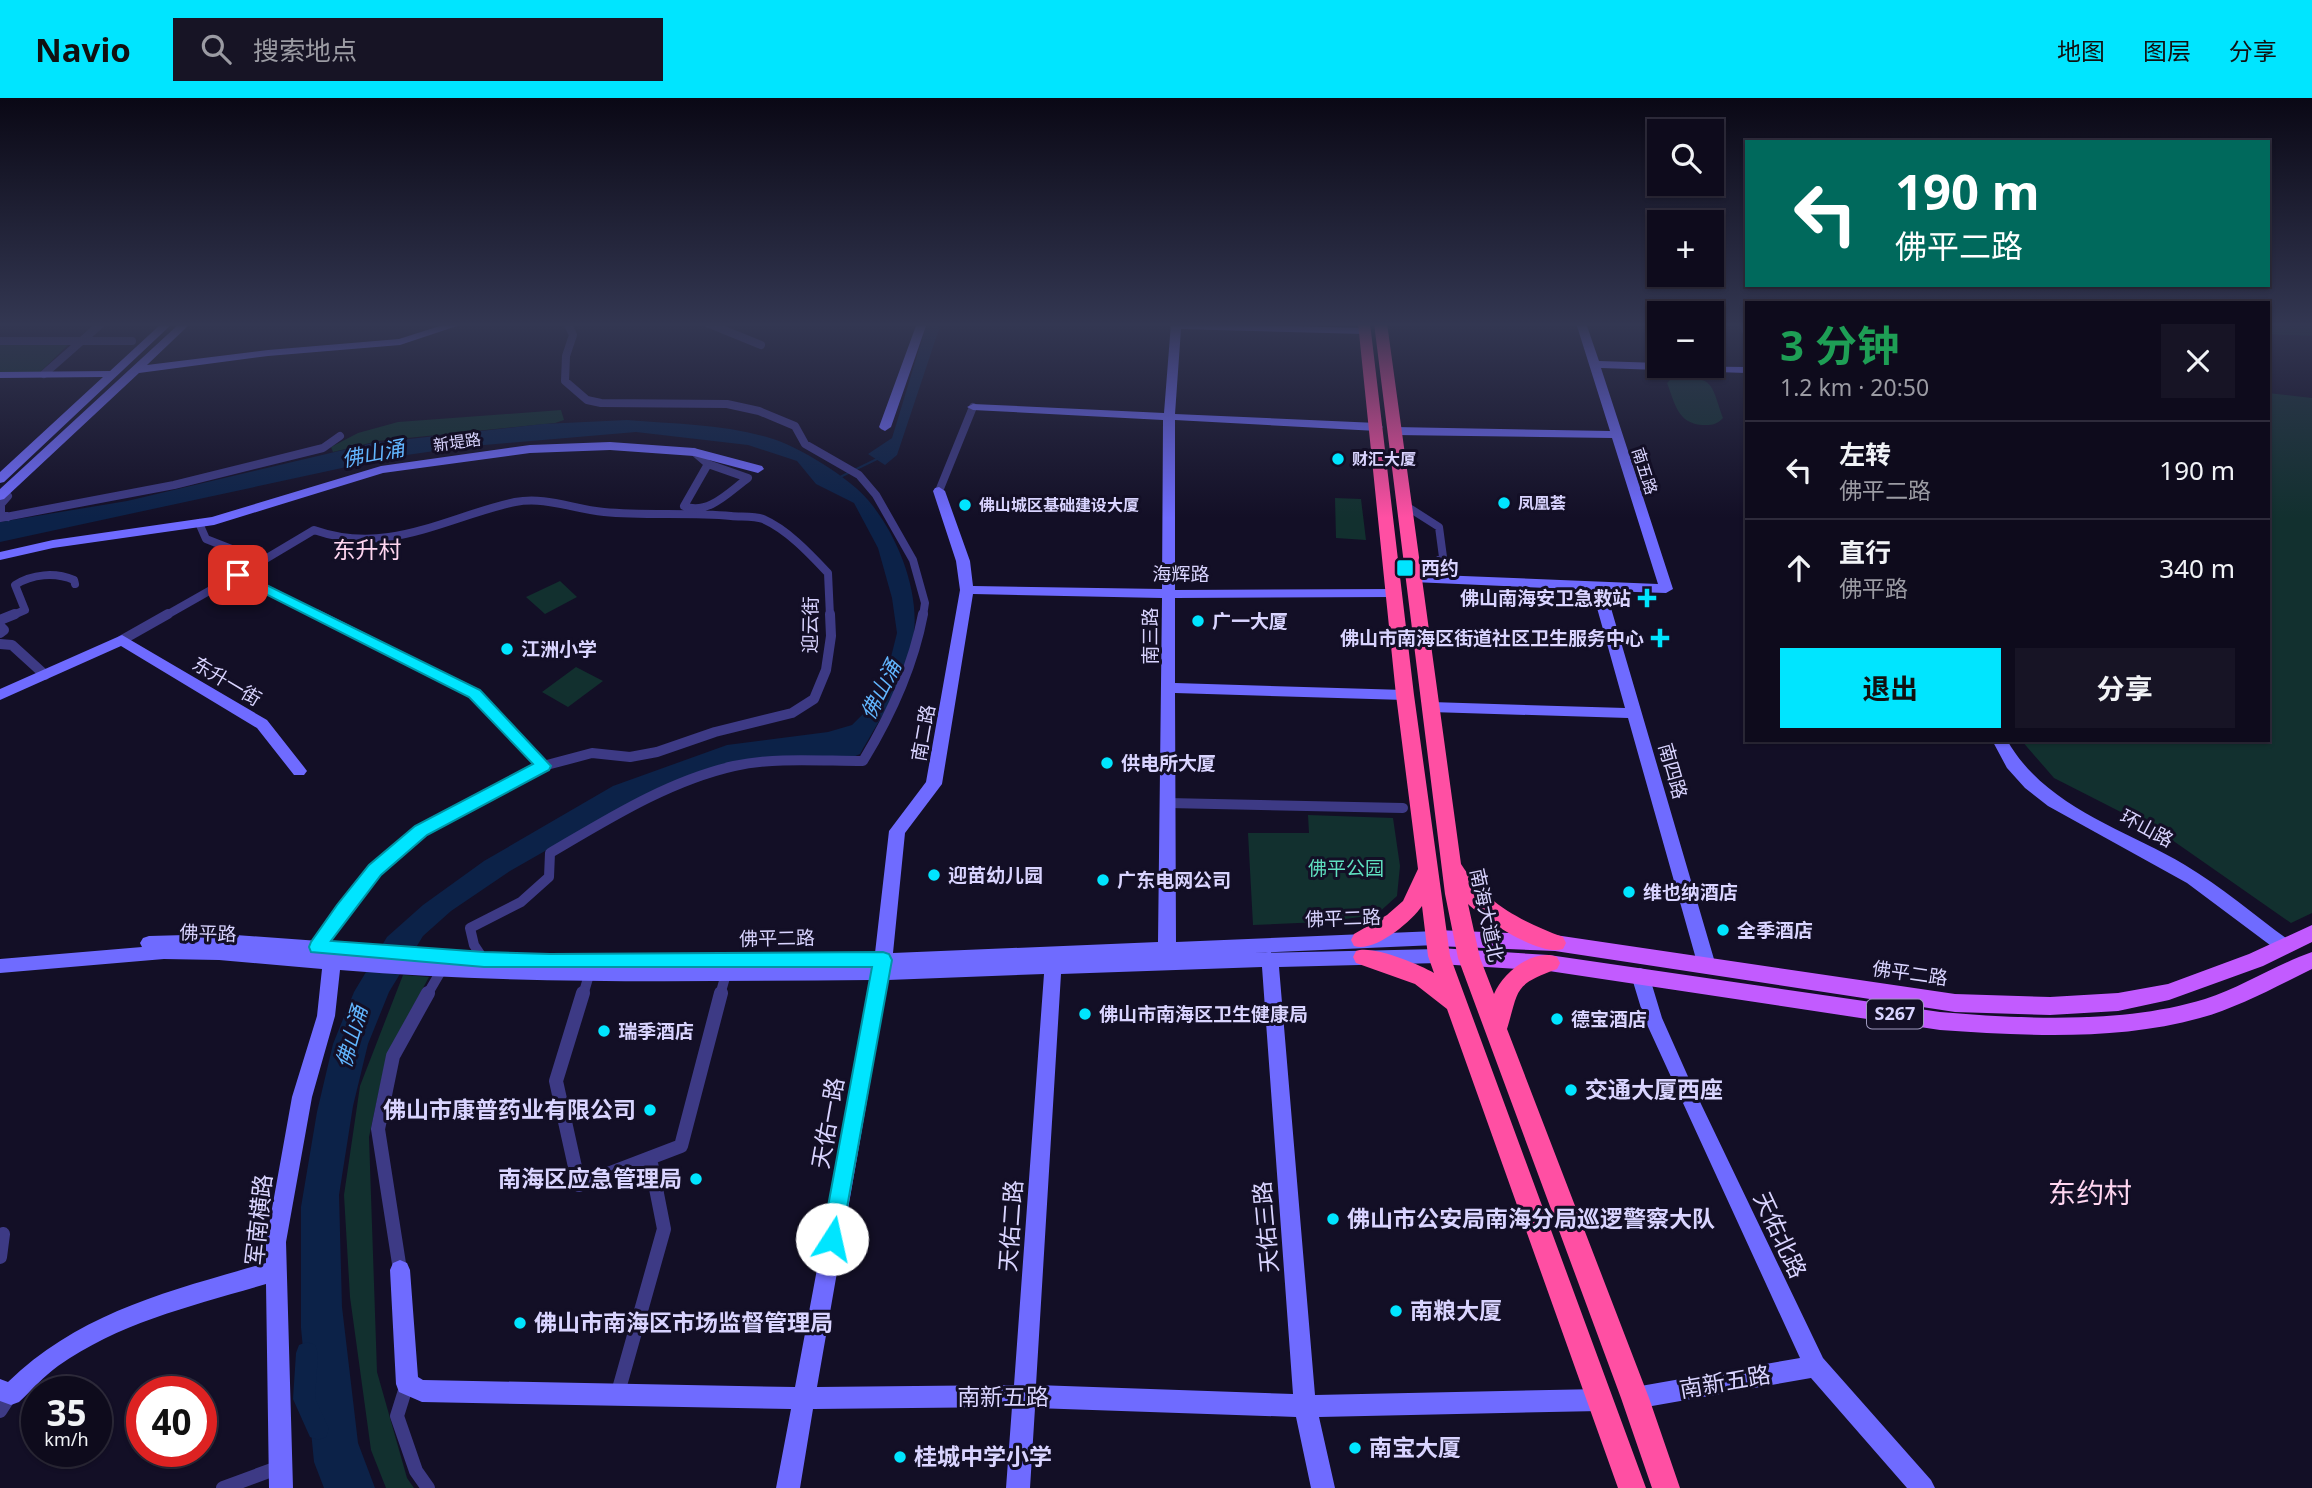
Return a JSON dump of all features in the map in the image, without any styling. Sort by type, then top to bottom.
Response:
[{"type":"highway","points":[[1374,388],[1405,695],[1437,947],[1632,1488]]},
{"type":"highway","name":"南海大道北","points":[[1384,388],[1395,431],[1451,866],[1467,949],[1666,1488]]},
{"type":"highway","points":[[1426,866],[1421,891],[1412,908],[1363,948],[1423,976],[1443,990],[1461,1012]]},
{"type":"highway","points":[[1451,866],[1462,886],[1494,916],[1552,953],[1505,987],[1497,1032]]},
{"type":"main road","name":"佛平二路","points":[[1437,947],[1707,966],[1955,1003],[2050,1006],[2118,1002],[2169,992],[2236,968],[2312,933]]},
{"type":"main road","name":"佛平二路","points":[[1552,953],[1640,975],[1940,1021],[1996,1026],[2061,1026],[2186,1012],[2245,992],[2312,960]]},
{"type":"street","points":[[0,479],[97,388]]},
{"type":"street","points":[[115,388],[85,420],[3,496],[1,514],[4,517],[174,485],[323,448],[340,436]]},
{"type":"street","points":[[484,960],[474,945],[470,928],[522,902],[549,877],[550,853],[583,833],[657,795],[719,770],[777,762],[863,761],[885,725],[916,652],[925,603],[913,559],[876,495],[852,471],[805,444],[795,426],[759,411],[727,404],[601,403],[587,400],[573,388]]},
{"type":"street","points":[[885,427],[899,388]]},
{"type":"street","name":"南三路","points":[[1167,948],[1171,388]]},
{"type":"street","name":"南五路","points":[[1598,587],[1666,589],[1602,388]]},
{"type":"street","points":[[939,491],[973,407],[1377,427]]},
{"type":"street","points":[[0,472],[55,419],[70,412]]},
{"type":"street","points":[[1395,431],[1617,435]]},
{"type":"street","name":"新堤路","points":[[0,556],[53,544],[199,523],[381,470],[443,459],[530,449],[610,446],[694,452],[758,469]]},
{"type":"street","points":[[694,452],[708,464],[747,478],[710,504],[696,510],[688,509],[684,506],[708,464]]},
{"type":"street","name":"南二路","points":[[881,966],[897,831],[934,784],[967,590],[963,561],[939,491]]},
{"type":"street","name":"迎云街","points":[[122,640],[314,530],[334,537],[377,539],[439,527],[512,503],[534,499],[604,512],[700,513],[762,519],[802,546],[828,573],[831,636],[826,670],[814,699],[792,713],[715,732],[657,752],[630,757],[592,753],[543,766],[421,830],[375,870],[343,909],[340,956]]},
{"type":"street","points":[[1403,504],[1439,527],[1443,557],[1413,578]]},
{"type":"street","points":[[199,523],[206,540],[262,561]]},
{"type":"street","points":[[0,633],[4,629],[0,623],[25,610],[15,585],[21,580],[61,575],[74,580],[75,584]]},
{"type":"street","points":[[238,575],[474,693],[543,766]]},
{"type":"street","points":[[1413,578],[1598,587]]},
{"type":"street","name":"南四路","points":[[1598,587],[1707,966]]},
{"type":"street","name":"海辉路","points":[[967,590],[1170,594],[1395,593]]},
{"type":"street","points":[[0,695],[122,640]]},
{"type":"street","name":"东升一街","points":[[122,640],[262,724],[299,771]]},
{"type":"street","points":[[0,644],[12,645],[46,675]]},
{"type":"street","points":[[1169,688],[1405,695]]},
{"type":"street","points":[[1431,707],[1634,713]]},
{"type":"street","name":"环山路","points":[[2001,742],[2025,777],[2057,806],[2183,872],[2284,946]]},
{"type":"street","points":[[1168,803],[1403,808]]},
{"type":"street","name":"佛平路","points":[[0,955],[177,940],[417,962]]},
{"type":"street","name":"佛平二路","points":[[417,962],[441,971],[589,975],[726,974],[1167,948],[1437,947]]},
{"type":"street","name":"佛平二路","points":[[417,962],[712,962],[1053,968],[1270,960],[1363,948]]},
{"type":"street","name":"佛平路","points":[[0,966],[164,952],[340,956]]},
{"type":"street","name":"军南横路","points":[[281,1478],[276,1242],[302,1097],[340,956]]},
{"type":"street","name":"天佑三路","points":[[1270,960],[1305,1406],[1323,1488]]},
{"type":"street","name":"天佑一路","points":[[788,1488],[881,966]]},
{"type":"street","name":"天佑二路","points":[[1018,1488],[1053,968]]},
{"type":"street","points":[[428,1488],[416,1471],[397,1416],[407,1384],[400,1269],[378,1129],[393,1056],[441,971]]},
{"type":"street","points":[[589,975],[556,1081],[579,1185],[681,1146],[726,974]]},
{"type":"street","name":"天佑北路","points":[[1640,975],[1653,1018],[1682,1084],[1815,1366],[1923,1488]]},
{"type":"street","points":[[617,1397],[664,1229],[650,1158]]},
{"type":"street","points":[[0,1257],[4,1234]]},
{"type":"street","points":[[4,1398],[54,1355],[104,1328],[153,1307],[277,1270]]},
{"type":"street","name":"南新五路","points":[[1635,1398],[1815,1366]]},
{"type":"street","name":"南新五路","points":[[407,1384],[422,1391],[617,1397],[1024,1396],[1305,1406],[1600,1400]]},
{"type":"street","points":[[223,1488],[281,1478]]},
{"type":"green space","points":[[1669,388],[1711,388],[1723,418],[1716,423],[1702,425],[1687,420],[1678,411]]},
{"type":"green space","points":[[2270,393],[2312,398],[2312,913],[2291,923],[2162,833],[2054,778],[2023,742],[2270,742]]},
{"type":"green space","points":[[561,410],[564,420],[555,423],[378,441],[333,452],[331,447],[358,433],[398,422]]},
{"type":"green space","points":[[1335,498],[1361,499],[1366,540],[1336,538]]},
{"type":"green space","points":[[560,581],[577,597],[545,614],[526,597]]},
{"type":"green space","points":[[576,667],[603,681],[568,707],[542,692]]},
{"type":"green space","name":"佛平公园","points":[[1308,815],[1393,818],[1400,866],[1397,896],[1376,915],[1321,922],[1253,925],[1248,833],[1309,833]]},
{"type":"green space","points":[[403,975],[429,977],[387,1054],[369,1137],[377,1372],[407,1478],[414,1488],[386,1488],[371,1450],[350,1297],[344,1195],[360,1086]]},
{"type":"water","points":[[907,388],[919,388],[897,455],[885,465],[868,454],[892,438]]},
{"type":"water","points":[[627,420],[717,427],[753,433],[782,442],[809,455],[849,482],[879,514],[904,563],[915,616],[911,649],[893,696],[860,754],[851,758],[774,756],[622,807],[510,871],[451,911],[423,936],[389,992],[368,1044],[353,1106],[339,1195],[342,1307],[358,1443],[375,1488],[324,1488],[314,1462],[301,1328],[301,1207],[317,1112],[333,1044],[354,992],[387,937],[423,905],[484,861],[613,786],[727,745],[828,732],[852,725],[866,711],[889,665],[897,633],[892,598],[878,548],[854,503],[816,484],[797,461],[748,445],[636,432],[462,447],[393,457],[0,542],[0,522],[127,501],[373,443],[543,424]]},
{"type":"waterway","points":[[838,478],[879,458]]},
{"type":"waterway","name":"佛山涌","points":[[307,1353],[304,1399],[318,1429]]},
{"type":"place","name":"财汇大厦","points":[[1338,459]]},
{"type":"place","name":"凤凰荟","points":[[1504,503]]},
{"type":"place","name":"佛山城区基础建设大厦","points":[[965,505]]},
{"type":"place","name":"西约","points":[[1405,568]]},
{"type":"place","name":"佛山南海安卫急救站","points":[[1647,598]]},
{"type":"place","name":"广一大厦","points":[[1198,621]]},
{"type":"place","name":"佛山市南海区街道社区卫生服务中心","points":[[1660,638]]},
{"type":"place","name":"江洲小学","points":[[507,649]]},
{"type":"place","name":"供电所大厦","points":[[1107,763]]},
{"type":"place","name":"迎苗幼儿园","points":[[934,875]]},
{"type":"place","name":"广东电网公司","points":[[1103,880]]},
{"type":"place","name":"维也纳酒店","points":[[1629,892]]},
{"type":"place","name":"全季酒店","points":[[1723,930]]},
{"type":"place","name":"佛山市南海区卫生健康局","points":[[1085,1014]]},
{"type":"place","name":"德宝酒店","points":[[1557,1019]]},
{"type":"place","name":"瑞季酒店","points":[[604,1031]]},
{"type":"place","name":"交通大厦西座","points":[[1571,1090]]},
{"type":"place","name":"佛山市康普药业有限公司","points":[[650,1110]]},
{"type":"place","name":"南海区应急管理局","points":[[696,1179]]},
{"type":"place","name":"佛山市公安局南海分局巡逻警察大队","points":[[1333,1219]]},
{"type":"place","name":"南粮大厦","points":[[1396,1311]]},
{"type":"place","name":"佛山市南海区市场监督管理局","points":[[520,1323]]},
{"type":"place","name":"南宝大厦","points":[[1355,1448]]},
{"type":"place","name":"桂城中学小学","points":[[900,1457]]},
{"type":"district","name":"东升村","points":[[367,550]]},
{"type":"district","name":"东约村","points":[[2090,1193]]},
{"type":"route","points":[[238,575],[474,693],[543,766],[421,830],[375,870],[317,947],[484,960],[883,960],[832,1239]]}]
